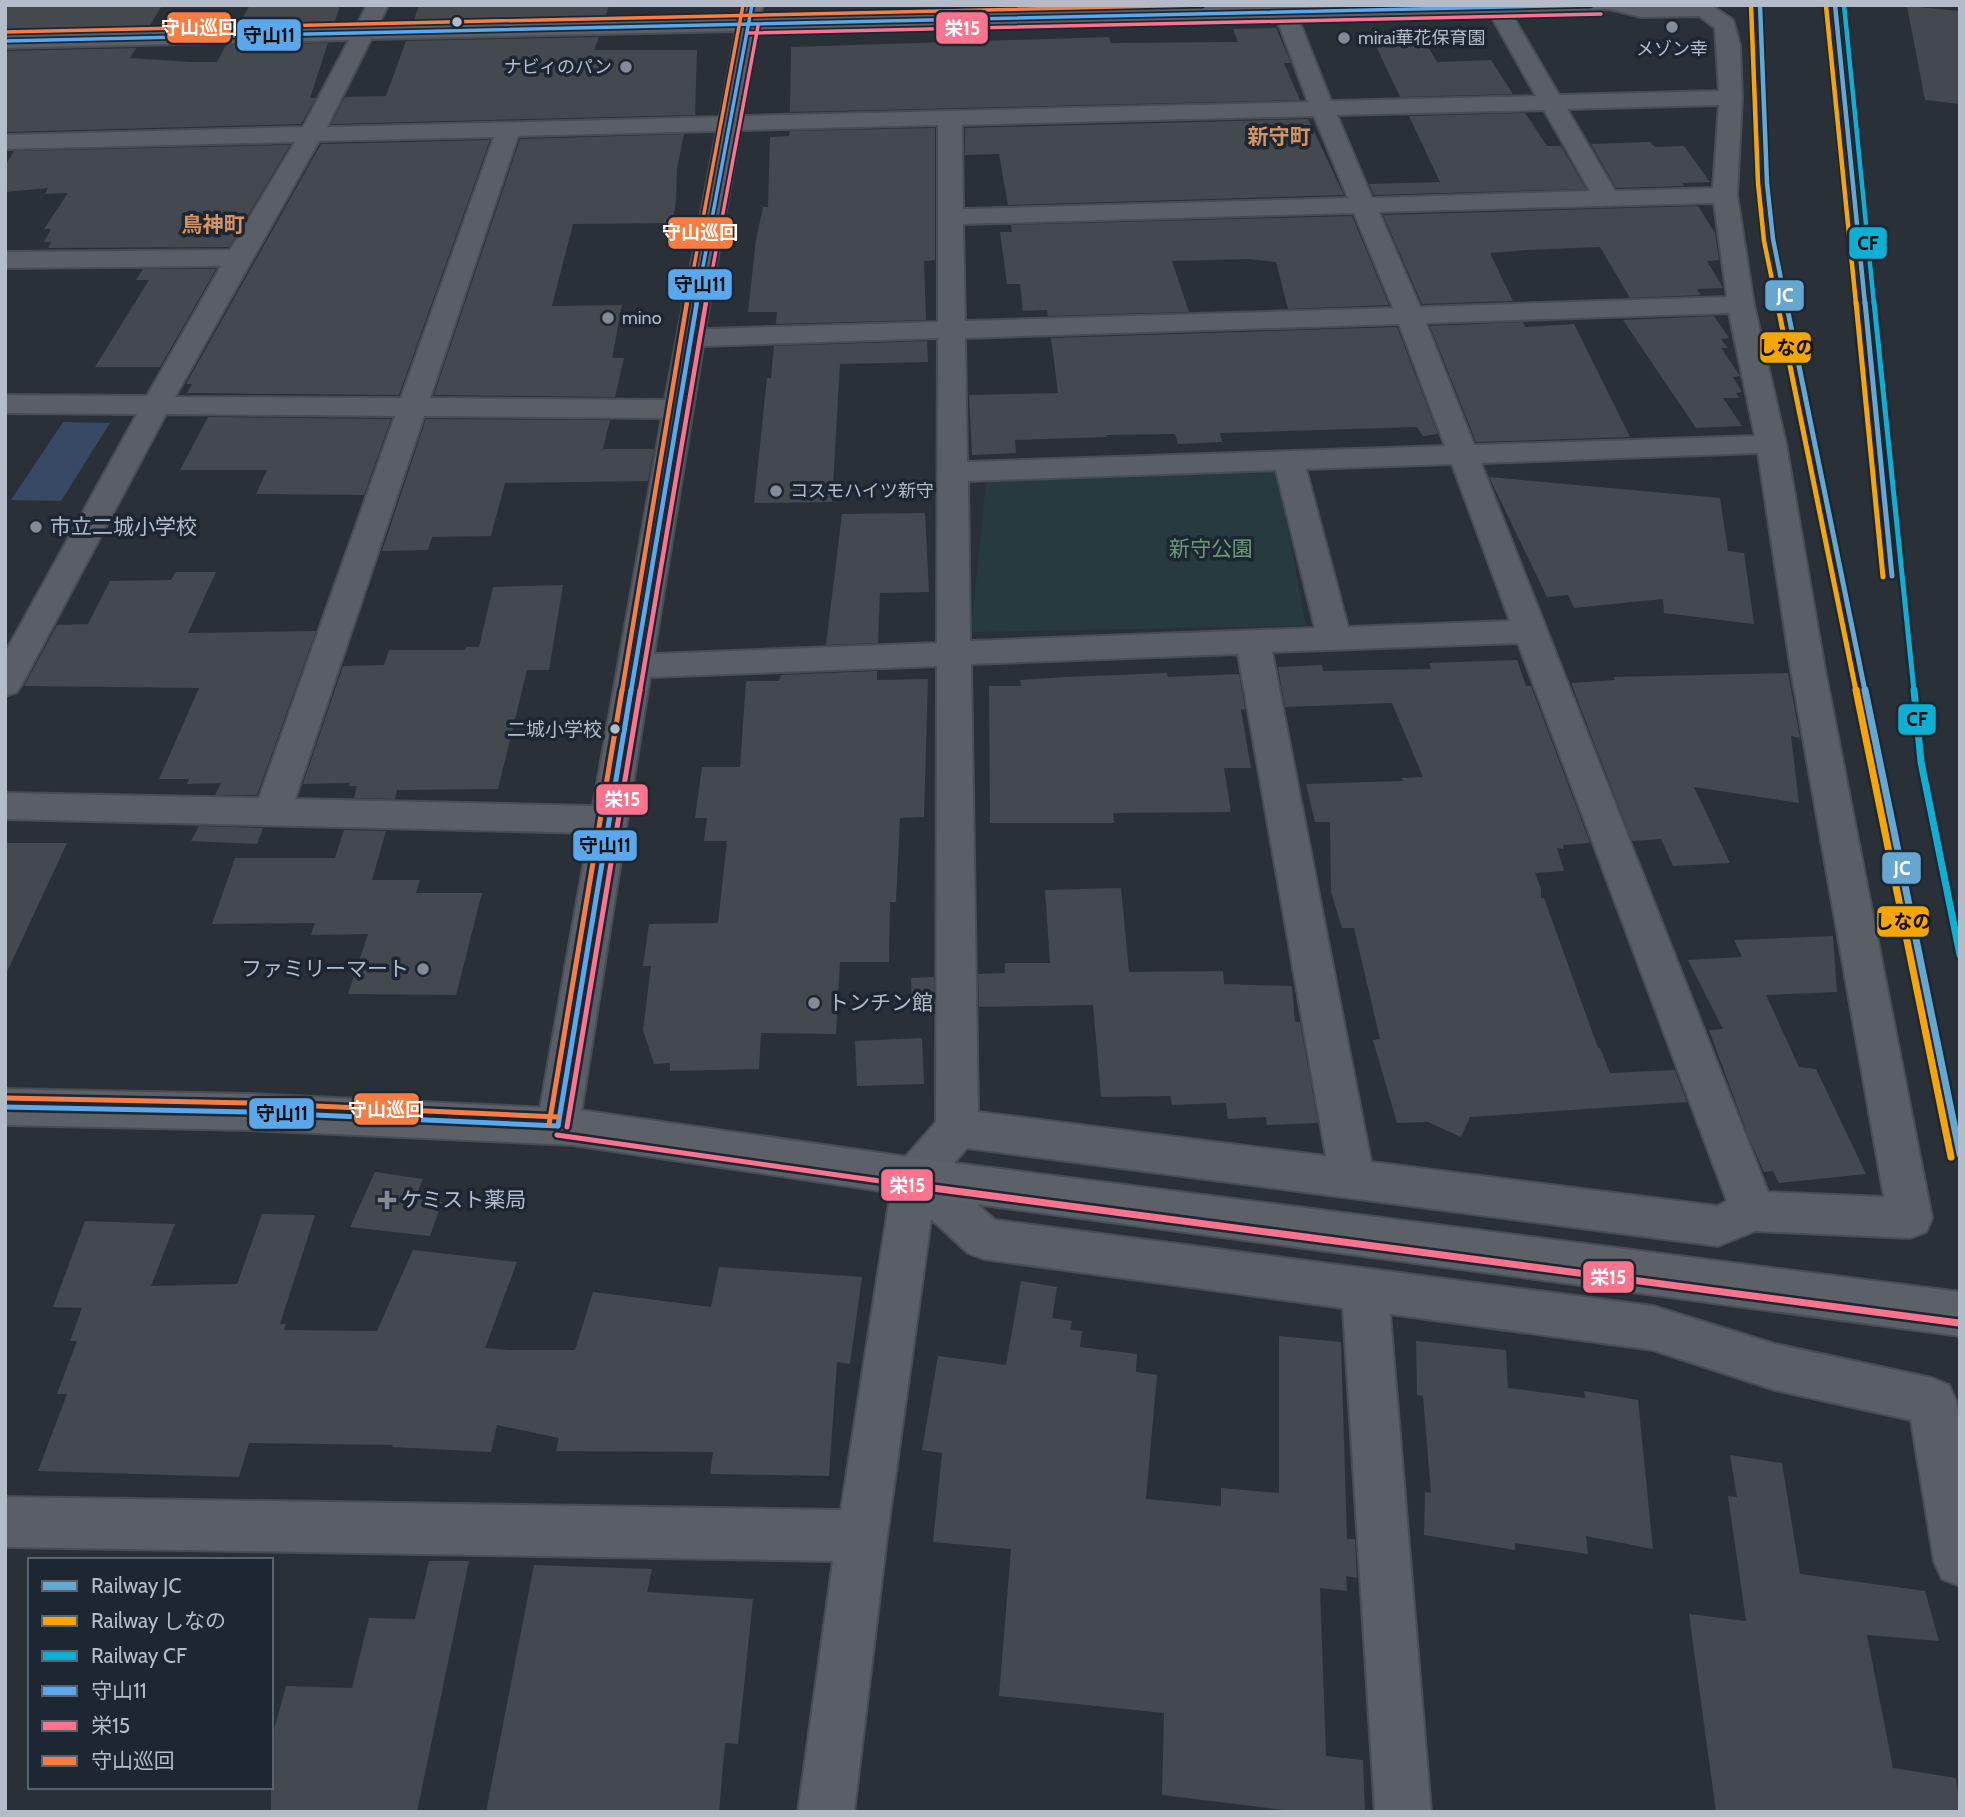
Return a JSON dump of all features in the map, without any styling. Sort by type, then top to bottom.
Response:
[{"type":"main road","points":[[5,1107],[249,1112],[558,1126],[915,1177],[1960,1314]]},
{"type":"street","points":[[5,684],[156,405],[312,133],[378,5]]},
{"type":"street","points":[[5,41],[363,33],[751,15],[1601,5]]},
{"type":"street","points":[[957,1128],[1718,1226],[1753,1211],[1910,1218],[1811,684],[1771,444],[1741,305],[1725,195],[1731,98],[1729,44],[1725,25],[1704,10],[1641,11],[1616,5]]},
{"type":"street","points":[[1497,8],[1607,199]]},
{"type":"street","points":[[1284,9],[1322,108],[1410,316],[1753,1211]]},
{"type":"street","points":[[558,1126],[690,338],[751,15]]},
{"type":"street","points":[[5,142],[1731,98]]},
{"type":"street","points":[[826,1812],[862,1536],[915,1177],[957,1128],[950,118]]},
{"type":"street","points":[[272,812],[509,128]]},
{"type":"street","points":[[950,217],[1725,195]]},
{"type":"street","points":[[5,260],[238,258]]},
{"type":"street","points":[[690,338],[1741,305]]},
{"type":"street","points":[[5,404],[678,409]]},
{"type":"street","points":[[952,472],[1771,444]]},
{"type":"street","points":[[1289,460],[1334,639]]},
{"type":"street","points":[[634,666],[1531,631]]},
{"type":"street","points":[[1253,643],[1352,1179]]},
{"type":"street","points":[[5,806],[610,820]]},
{"type":"street","points":[[915,1177],[984,1239],[1653,1328],[1775,1367],[1932,1401],[1960,1561]]},
{"type":"street","points":[[1365,1288],[1403,1812]]},
{"type":"street","points":[[5,1522],[862,1536]]},
{"type":"green space","name":"新守公園","points":[[1277,468],[1306,626],[971,632],[986,482],[1044,474]]},
{"type":"water","points":[[63,422],[110,423],[61,501],[11,500]]},
{"type":"building","points":[[5,5],[162,5],[148,29],[5,31]]},
{"type":"building","points":[[250,5],[340,5],[334,25],[237,27]]},
{"type":"building","points":[[419,5],[609,5],[605,18],[413,23]]},
{"type":"building","points":[[1907,6],[1960,11],[1960,104],[1925,100]]},
{"type":"building","points":[[1276,28],[1291,63],[1284,63],[1300,100],[790,112],[791,47],[1109,37],[1111,43],[1238,42],[1233,29]]},
{"type":"building","points":[[599,37],[594,50],[697,50],[695,115],[331,124],[345,97],[386,96],[406,41]]},
{"type":"building","points":[[328,43],[310,98],[316,98],[301,124],[5,132],[5,51],[136,48],[130,58],[217,62],[226,45]]},
{"type":"building","points":[[1426,43],[1437,62],[1491,60],[1513,94],[1400,97],[1376,46]]},
{"type":"building","points":[[1525,113],[1547,146],[1561,146],[1586,189],[1374,195],[1369,184],[1440,182],[1409,116]]},
{"type":"building","points":[[1308,119],[1344,195],[1008,205],[999,154],[965,155],[965,128]]},
{"type":"building","points":[[935,128],[935,260],[924,261],[926,320],[776,324],[777,312],[748,312],[756,240],[763,207],[768,207],[770,137],[789,136],[790,131]]},
{"type":"building","points":[[684,134],[677,168],[672,223],[573,224],[552,306],[622,305],[612,358],[624,358],[615,397],[434,395],[520,139]]},
{"type":"building","points":[[490,140],[399,395],[187,393],[192,384],[186,384],[321,144]]},
{"type":"building","points":[[1650,142],[1655,147],[1684,146],[1710,182],[1682,183],[1684,186],[1616,188],[1591,144]]},
{"type":"building","points":[[290,145],[229,247],[48,248],[51,242],[44,242],[51,229],[44,229],[68,193],[45,194],[48,188],[5,192],[5,166],[14,151]]},
{"type":"building","points":[[1698,206],[1715,233],[1719,260],[1707,261],[1723,288],[1697,289],[1701,295],[1630,298],[1600,247],[1526,250],[1490,253],[1513,301],[1422,304],[1383,215]]},
{"type":"building","points":[[1352,216],[1389,305],[1288,309],[1276,262],[1248,259],[1172,261],[1189,312],[1048,316],[1047,310],[1023,311],[1020,284],[1007,284],[1000,232],[1012,232],[1011,225]]},
{"type":"building","points":[[143,269],[216,269],[160,367],[95,367],[149,280],[136,280]]},
{"type":"building","points":[[1714,316],[1729,338],[1721,339],[1728,348],[1721,348],[1740,376],[1733,377],[1742,392],[1736,393],[1739,398],[1723,398],[1742,426],[1696,428],[1623,320]]},
{"type":"building","points":[[1523,322],[1525,327],[1574,324],[1630,437],[1476,442],[1430,326]]},
{"type":"building","points":[[1397,327],[1438,434],[1423,436],[1417,427],[1220,433],[1222,442],[1178,444],[1175,434],[1106,435],[1107,437],[1015,440],[1016,453],[972,455],[969,395],[1058,393],[1051,338]]},
{"type":"building","points":[[927,341],[928,362],[840,364],[832,502],[754,503],[767,378],[771,378],[774,346]]},
{"type":"building","points":[[208,417],[391,419],[364,495],[256,494],[267,470],[180,470]]},
{"type":"building","points":[[426,419],[610,420],[603,449],[654,449],[648,481],[505,483],[491,536],[432,537],[428,550],[382,551]]},
{"type":"building","points":[[1489,477],[1720,498],[1728,551],[1744,553],[1754,624],[1664,613],[1663,599],[1574,608],[1568,595],[1547,597]]},
{"type":"building","points":[[925,513],[929,592],[880,593],[878,643],[826,645],[842,514]]},
{"type":"building","points":[[176,572],[216,572],[188,633],[316,631],[257,795],[215,795],[221,783],[187,784],[189,779],[159,779],[199,688],[24,686],[57,625],[88,624],[110,581],[171,580]]},
{"type":"building","points":[[563,585],[549,670],[527,670],[498,789],[397,790],[395,799],[354,798],[357,786],[349,786],[350,783],[303,784],[343,666],[384,665],[389,650],[465,650],[466,647],[479,647],[493,587]]},
{"type":"building","points":[[1517,660],[1526,686],[1531,686],[1590,843],[1557,848],[1564,871],[1535,873],[1541,889],[1541,898],[1544,898],[1598,1048],[1610,1073],[1675,1070],[1687,1102],[1470,1117],[1461,1137],[1428,1122],[1397,1123],[1373,1040],[1380,1039],[1354,928],[1342,928],[1331,892],[1330,822],[1315,822],[1306,784],[1403,781],[1402,778],[1423,777],[1392,703],[1285,707],[1278,667],[1322,665],[1323,671],[1431,669],[1429,663]]},
{"type":"building","points":[[877,671],[877,680],[928,679],[924,817],[900,818],[896,902],[890,902],[889,962],[840,962],[836,1034],[761,1033],[759,1069],[670,1071],[670,1063],[654,1064],[643,1030],[651,966],[643,966],[649,924],[718,923],[727,841],[704,841],[707,818],[695,818],[702,767],[740,767],[746,681],[779,681],[781,675]]},
{"type":"building","points":[[1167,673],[1168,677],[1239,674],[1245,709],[1241,710],[1251,768],[1224,768],[1231,812],[1113,813],[1114,823],[990,823],[989,686],[1021,686],[1020,680]]},
{"type":"building","points":[[1788,673],[1800,738],[1791,736],[1799,803],[1694,787],[1730,863],[1673,866],[1661,839],[1632,841],[1571,683],[1615,680],[1614,677]]},
{"type":"building","points":[[199,826],[263,828],[257,844],[191,841]]},
{"type":"building","points":[[344,830],[386,831],[372,880],[420,880],[416,893],[482,893],[456,995],[348,994],[368,934],[311,935],[315,923],[212,924],[235,858],[335,858]]},
{"type":"building","points":[[5,843],[67,843],[5,976]]},
{"type":"building","points":[[1121,888],[1129,972],[1223,971],[1224,984],[1292,986],[1295,1022],[1300,1022],[1318,1123],[1267,1125],[1266,1117],[1228,1119],[1226,1103],[1172,1105],[1170,1096],[1101,1097],[1093,1005],[979,1007],[978,974],[1005,973],[1005,963],[1050,963],[1045,890]]},
{"type":"building","points":[[1833,936],[1837,992],[1766,995],[1799,1067],[1816,1069],[1866,1174],[1779,1183],[1773,1171],[1764,1172],[1749,1138],[1709,1030],[1723,1029],[1688,960],[1742,957],[1734,940]]},
{"type":"building","points":[[934,977],[934,1008],[912,1008],[911,978]]},
{"type":"building","points":[[922,1038],[924,1084],[857,1086],[855,1041]]},
{"type":"building","points":[[375,1172],[423,1179],[415,1198],[442,1202],[430,1236],[350,1227]]},
{"type":"building","points":[[262,1214],[315,1215],[280,1324],[286,1324],[284,1330],[377,1331],[413,1250],[517,1262],[485,1348],[509,1350],[575,1350],[593,1292],[711,1307],[719,1267],[862,1277],[850,1364],[837,1362],[829,1476],[710,1474],[713,1452],[556,1451],[559,1438],[497,1425],[491,1452],[392,1447],[393,1445],[249,1443],[239,1477],[38,1471],[67,1394],[57,1394],[77,1341],[70,1341],[82,1308],[53,1307],[85,1221],[175,1224],[151,1286],[237,1284]]},
{"type":"building","points":[[1021,1281],[1057,1287],[1052,1318],[1072,1321],[1070,1330],[1082,1331],[1080,1347],[1137,1354],[1136,1372],[1157,1375],[1146,1499],[1221,1506],[1221,1488],[1279,1493],[1279,1336],[1341,1342],[1347,1539],[1355,1539],[1357,1578],[1346,1576],[1347,1591],[1320,1588],[1326,1756],[1363,1760],[1365,1812],[1284,1812],[1162,1795],[1164,1713],[999,1696],[1011,1549],[933,1542],[942,1453],[922,1450],[938,1356],[1006,1365]]},
{"type":"building","points":[[1416,1341],[1506,1350],[1508,1388],[1585,1398],[1584,1391],[1638,1400],[1653,1549],[1586,1536],[1588,1554],[1515,1543],[1515,1550],[1424,1535],[1425,1492],[1431,1493],[1423,1396],[1417,1395]]},
{"type":"building","points":[[1730,1455],[1782,1463],[1800,1574],[1925,1591],[1939,1641],[1867,1635],[1893,1768],[1956,1778],[1960,1812],[1716,1812],[1689,1614],[1746,1621],[1728,1496],[1737,1497]]},
{"type":"building","points":[[429,1561],[469,1561],[417,1812],[271,1812],[273,1734],[286,1686],[352,1688],[369,1618],[415,1619]]},
{"type":"building","points":[[534,1565],[652,1569],[647,1592],[753,1599],[738,1744],[725,1743],[719,1812],[486,1812]]},
{"type":"rail line","name":"しなの","points":[[1751,5],[1758,183],[1764,241],[1951,1157]]},
{"type":"rail line","name":"JC","points":[[1760,5],[1767,183],[1773,239],[1960,1154]]},
{"type":"rail line","name":"JC","points":[[1835,5],[1892,576]]},
{"type":"rail line","name":"CF","points":[[1844,5],[1921,762],[1960,955]]},
{"type":"rail line","name":"しなの","points":[[1826,6],[1883,577]]},
{"type":"transit line","name":"守山巡回","points":[[549,1125],[681,337],[743,5]]},
{"type":"transit line","name":"守山11","points":[[558,1126],[690,338],[752,5]]},
{"type":"transit line","name":"守山巡回","points":[[5,32],[1202,5]]},
{"type":"transit line","name":"守山11","points":[[5,41],[1590,5]]},
{"type":"transit line","name":"栄15","points":[[749,33],[1601,14]]},
{"type":"transit line","name":"栄15","points":[[567,1127],[699,340],[758,26]]},
{"type":"transit line","name":"守山巡回","points":[[5,1098],[249,1103],[558,1117]]},
{"type":"transit line","name":"守山11","points":[[5,1107],[249,1112],[558,1126]]},
{"type":"transit line","name":"栄15","points":[[557,1135],[914,1186],[1959,1323]]},
{"type":"place","name":"メゾン幸","points":[[1672,27]]},
{"type":"place","name":"mirai華花保育園","points":[[1344,38]]},
{"type":"place","name":"ナビィのパン","points":[[626,67]]},
{"type":"place","name":"mino","points":[[608,318]]},
{"type":"place","name":"コスモハイツ新守","points":[[776,491]]},
{"type":"place","name":"市立二城小学校","points":[[36,527]]},
{"type":"place","name":"二城小学校","points":[[615,729]]},
{"type":"place","name":"ファミリーマート","points":[[423,969]]},
{"type":"place","name":"トンチン館","points":[[814,1003]]},
{"type":"place","name":"ケミスト薬局","points":[[387,1200]]},
{"type":"district","name":"新守町","points":[[1279,137]]},
{"type":"district","name":"鳥神町","points":[[213,225]]}]
